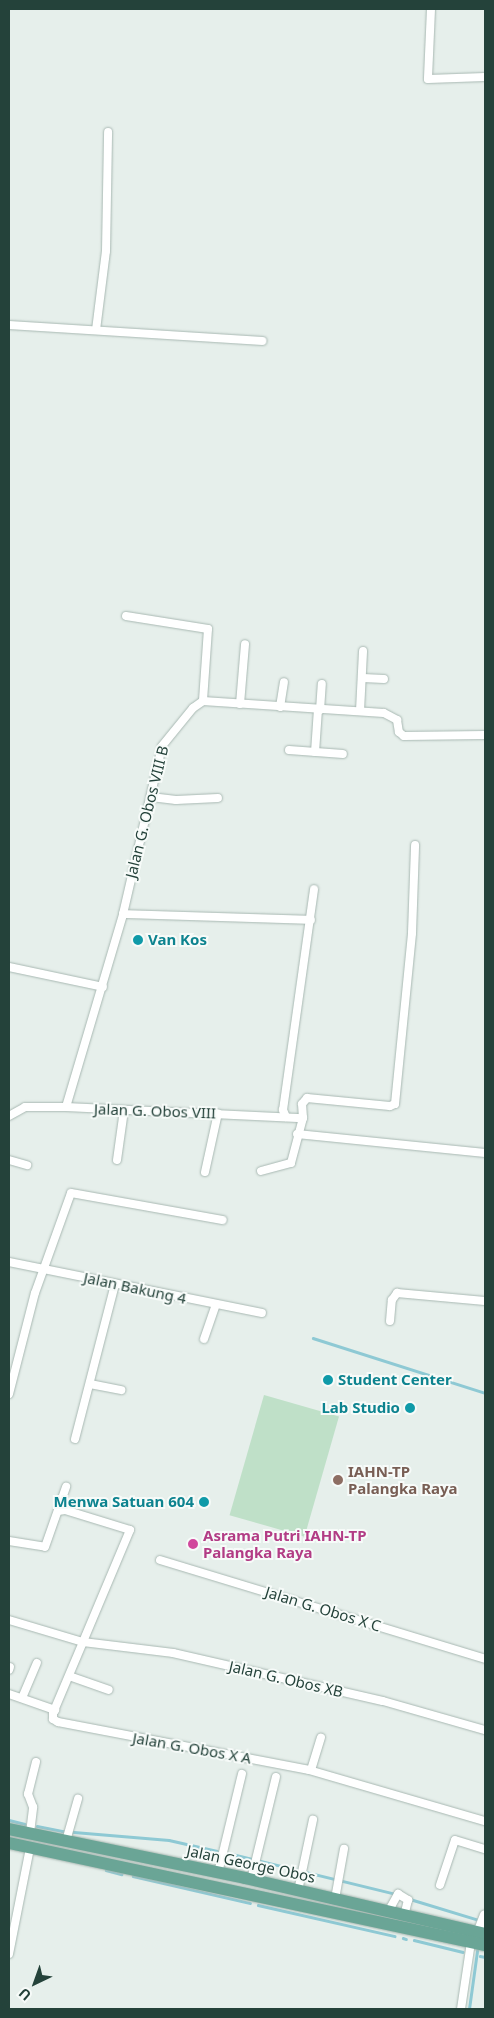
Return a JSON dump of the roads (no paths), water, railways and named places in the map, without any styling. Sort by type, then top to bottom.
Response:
[{"type":"main road","name":"Jalan George Obos","points":[[9,1829],[251,1880],[404,1916],[481,1928]]},
{"type":"main road","name":"Jalan George Obos","points":[[9,1843],[481,1928]]},
{"type":"main road","name":"Jalan George Obos","points":[[481,1928],[485,1946]]},
{"type":"street","points":[[432,9],[428,79],[485,77]]},
{"type":"street","points":[[96,330],[106,251],[108,132]]},
{"type":"street","points":[[9,325],[262,340]]},
{"type":"street","points":[[126,616],[208,629],[203,701],[360,712],[390,716],[397,720],[399,732],[404,736],[485,735]]},
{"type":"street","points":[[240,704],[245,644]]},
{"type":"street","points":[[360,712],[363,651]]},
{"type":"street","points":[[363,678],[384,679]]},
{"type":"street","points":[[280,707],[284,682]]},
{"type":"street","points":[[315,752],[322,684]]},
{"type":"street","name":"Jalan G. Obos VIII B","points":[[66,1107],[123,914],[166,738],[203,701]]},
{"type":"street","points":[[289,750],[343,754]]},
{"type":"street","points":[[152,797],[176,800],[218,798]]},
{"type":"street","points":[[261,1171],[288,1167],[294,1159],[297,1134],[304,1118],[302,1104],[309,1098],[390,1106],[396,1101],[412,933],[415,845]]},
{"type":"street","points":[[286,1117],[283,1110],[314,889]]},
{"type":"street","points":[[123,914],[310,920]]},
{"type":"street","points":[[9,967],[103,987]]},
{"type":"street","name":"Jalan G. Obos VIII","points":[[9,1116],[25,1107],[66,1107],[304,1118]]},
{"type":"street","points":[[117,1160],[124,1110]]},
{"type":"street","points":[[205,1172],[218,1113]]},
{"type":"street","points":[[297,1134],[485,1153]]},
{"type":"street","points":[[9,1160],[28,1165]]},
{"type":"street","points":[[9,1394],[35,1294],[46,1269],[68,1198],[73,1192],[223,1220]]},
{"type":"street","name":"Jalan Bakung 4","points":[[9,1262],[262,1313]]},
{"type":"street","points":[[75,1439],[115,1284]]},
{"type":"street","points":[[390,1321],[392,1300],[397,1293],[485,1302]]},
{"type":"street","points":[[204,1339],[216,1305]]},
{"type":"street","points":[[90,1386],[121,1390]]},
{"type":"street","points":[[9,1541],[40,1549],[47,1544],[66,1488]]},
{"type":"street","points":[[9,1694],[55,1710],[130,1530],[65,1510],[58,1511]]},
{"type":"street","name":"Jalan G. Obos X C","points":[[160,1560],[485,1659]]},
{"type":"street","points":[[9,1620],[83,1642]]},
{"type":"street","name":"Jalan G. Obos XB","points":[[83,1642],[173,1652],[383,1702],[485,1730]]},
{"type":"street","points":[[22,1698],[37,1663]]},
{"type":"street","points":[[69,1676],[109,1690]]},
{"type":"street","name":"Jalan G. Obos X A","points":[[55,1710],[55,1721],[69,1726],[311,1770],[485,1821]]},
{"type":"street","points":[[311,1770],[321,1738]]},
{"type":"street","points":[[30,1834],[33,1807],[28,1794],[36,1762]]},
{"type":"street","points":[[218,1873],[242,1774]]},
{"type":"street","points":[[251,1880],[276,1777]]},
{"type":"street","points":[[66,1841],[78,1799]]},
{"type":"street","points":[[298,1891],[313,1820]]},
{"type":"street","points":[[440,1885],[455,1840],[485,1849]]},
{"type":"street","points":[[9,1950],[30,1848]]},
{"type":"street","points":[[335,1899],[344,1849]]},
{"type":"street","points":[[388,1912],[398,1894],[408,1900],[404,1916]]},
{"type":"street","points":[[461,2009],[481,1928]]},
{"type":"waterway","points":[[313,1338],[485,1393]]},
{"type":"waterway","points":[[9,1820],[25,1824]]},
{"type":"waterway","points":[[37,1826],[62,1831],[169,1840],[217,1851]]},
{"type":"waterway","points":[[228,1853],[396,1894]]},
{"type":"waterway","points":[[106,1870],[121,1874]]},
{"type":"waterway","points":[[133,1876],[250,1903]]},
{"type":"waterway","points":[[410,1899],[479,1920]]},
{"type":"waterway","points":[[258,1905],[395,1936]]},
{"type":"waterway","points":[[414,1940],[463,1952]]},
{"type":"waterway","points":[[469,2009],[477,1951]]},
{"type":"waterway","points":[[480,1956],[485,1957]]},
{"type":"place","name":"Van Kos","points":[[138,940]]},
{"type":"place","name":"Student Center","points":[[328,1380]]},
{"type":"place","name":"Lab Studio","points":[[410,1408]]},
{"type":"place","name":"IAHN-TP Palangka Raya","points":[[338,1480]]},
{"type":"place","name":"Menwa Satuan 604","points":[[204,1502]]},
{"type":"place","name":"Asrama Putri IAHN-TP Palangka Raya","points":[[193,1544]]}]
